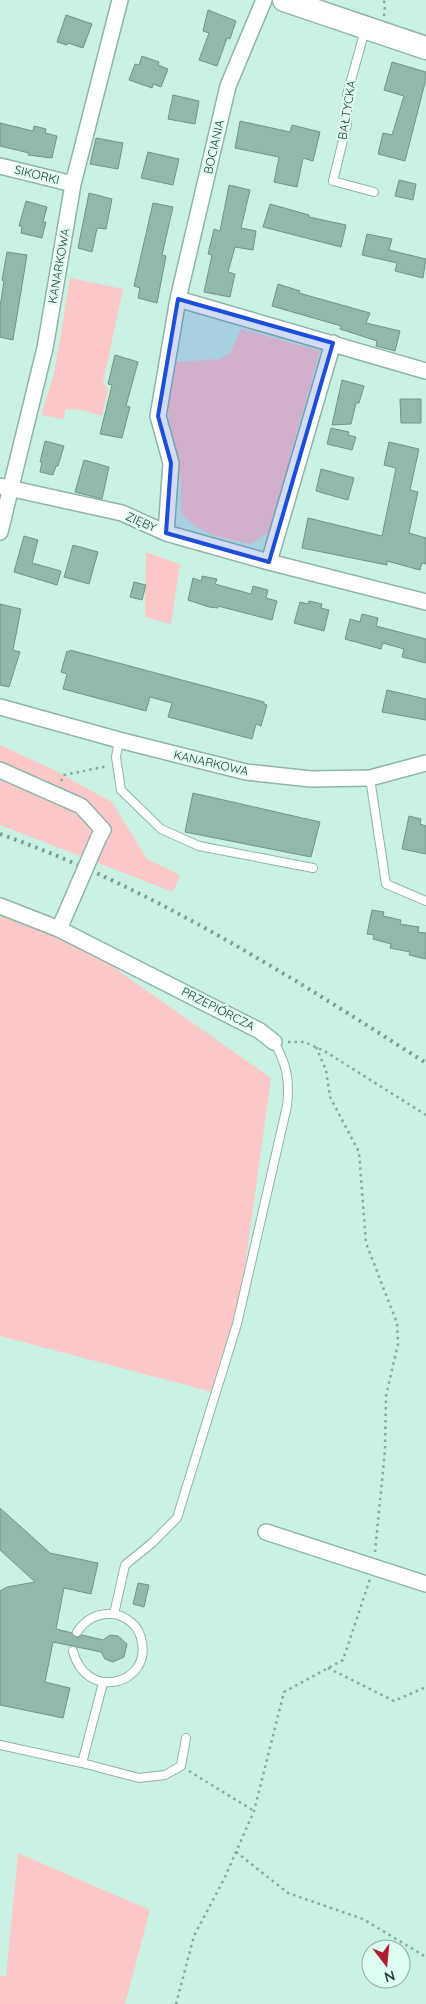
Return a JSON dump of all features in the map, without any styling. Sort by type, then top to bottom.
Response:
[{"type":"main road","points":[[284,0],[426,48]]},
{"type":"street","name":"KANARKOWA","points":[[0,532],[6,487],[45,348],[73,184],[120,0]]},
{"type":"street","name":"BOCIANIA","points":[[166,533],[171,463],[158,416],[178,299],[228,86],[264,0]]},
{"type":"street","name":"SIKORKI","points":[[0,166],[73,184]]},
{"type":"street","points":[[178,299],[426,371]]},
{"type":"street","points":[[269,562],[333,343]]},
{"type":"street","name":"ZIĘBY","points":[[6,487],[122,513],[166,533],[269,562],[426,602]]},
{"type":"street","name":"KANARKOWA","points":[[0,707],[119,740],[246,772],[311,779],[370,778],[426,763]]},
{"type":"street","points":[[0,770],[81,806],[102,830],[59,929],[0,906]]},
{"type":"street","name":"PRZEPIÓRCZA","points":[[59,929],[260,1030],[274,1042]]},
{"type":"street","points":[[266,1532],[426,1584]]},
{"type":"lane","name":"BAŁTYCKA","points":[[366,27],[347,95],[347,124],[333,181],[374,192]]},
{"type":"lane","points":[[119,740],[116,757],[121,790],[160,829],[199,846],[312,868]]},
{"type":"lane","points":[[370,778],[386,884],[426,901]]},
{"type":"lane","points":[[114,1614],[125,1565],[152,1543],[177,1518],[237,1324],[288,1098],[288,1074],[282,1056],[274,1042]]},
{"type":"lane","points":[[73,1651],[76,1662],[81,1670],[88,1676],[103,1683],[116,1682],[134,1672],[141,1661],[143,1648],[141,1636],[136,1627],[125,1617],[114,1614],[96,1615],[82,1625],[77,1632]]},
{"type":"lane","points":[[82,1763],[103,1683]]},
{"type":"lane","points":[[0,1745],[139,1778],[165,1776],[181,1766],[186,1738]]},
{"type":"path","points":[[55,794],[64,775],[117,764]]},
{"type":"path","points":[[274,1042],[305,1042],[316,1047],[426,1115]]},
{"type":"path","points":[[176,2004],[194,1936],[236,1852],[254,1811],[284,1692],[343,1660],[374,1566],[385,1450],[386,1396],[398,1344],[397,1322],[366,1243],[359,1152],[330,1096],[326,1070],[316,1047]]},
{"type":"path","points":[[328,1668],[394,1701],[426,1687]]},
{"type":"path","points":[[181,1766],[254,1811]]},
{"type":"path","points":[[236,1852],[288,1893],[363,1919],[426,1957]]},
{"type":"highlighted area","points":[[178,299],[333,343],[269,562],[166,533],[171,463],[158,416]]},
{"type":"shaded area","points":[[70,278],[123,289],[103,383],[108,389],[102,416],[83,410],[66,409],[63,419],[41,415],[54,374]]},
{"type":"shaded area","points":[[241,329],[320,351],[291,453],[289,478],[273,529],[251,544],[205,532],[181,513],[181,480],[166,404],[176,362],[220,359],[230,353]]},
{"type":"shaded area","points":[[146,552],[180,564],[171,624],[145,617]]},
{"type":"shaded area","points":[[0,745],[52,769],[112,802],[147,859],[180,875],[173,892],[0,825]]},
{"type":"shaded area","points":[[0,906],[59,929],[271,1078],[237,1324],[216,1393],[0,1336]]},
{"type":"shaded area","points":[[18,1853],[150,1910],[125,2004],[0,2004],[0,1975],[6,1977]]},
{"type":"building","points":[[208,10],[236,21],[230,39],[227,38],[217,66],[199,60],[209,33],[203,31]]},
{"type":"building","points":[[66,15],[92,24],[83,48],[57,42]]},
{"type":"building","points":[[142,56],[159,62],[158,65],[168,69],[161,87],[153,84],[152,88],[129,80],[135,64],[139,65]]},
{"type":"building","points":[[392,62],[426,72],[426,79],[405,161],[378,154],[383,133],[392,135],[404,96],[384,90]]},
{"type":"building","points":[[173,95],[199,101],[195,124],[168,119]]},
{"type":"building","points":[[240,121],[290,132],[292,125],[320,132],[313,161],[303,158],[297,187],[274,182],[279,157],[235,148]]},
{"type":"building","points":[[0,123],[33,131],[34,126],[46,129],[45,133],[57,136],[52,158],[28,155],[29,153],[0,146]]},
{"type":"building","points":[[96,138],[123,143],[118,169],[90,164]]},
{"type":"building","points":[[148,152],[179,159],[173,185],[141,178]]},
{"type":"building","points":[[399,180],[416,184],[413,200],[395,196]]},
{"type":"building","points":[[229,185],[250,190],[241,228],[256,231],[253,250],[235,247],[228,272],[235,274],[230,297],[204,292],[212,255],[208,254],[214,229],[220,231]]},
{"type":"building","points":[[89,193],[112,199],[106,229],[97,228],[92,252],[78,248]]},
{"type":"building","points":[[26,201],[47,207],[43,222],[46,222],[42,238],[21,233],[22,226],[19,226]]},
{"type":"building","points":[[153,203],[173,207],[162,255],[166,256],[157,303],[138,298],[140,288],[134,286]]},
{"type":"building","points":[[270,204],[309,215],[309,217],[346,225],[341,247],[263,227]]},
{"type":"building","points":[[367,234],[392,239],[389,250],[426,259],[423,278],[395,271],[397,263],[362,255]]},
{"type":"building","points":[[7,252],[27,255],[13,340],[0,337],[0,307],[4,281],[2,280]]},
{"type":"building","points":[[278,284],[300,291],[299,293],[370,313],[366,323],[400,331],[395,351],[376,346],[377,341],[340,329],[341,326],[272,306]]},
{"type":"building","points":[[115,355],[138,362],[126,406],[130,407],[122,438],[100,434],[112,385],[108,384]]},
{"type":"building","points":[[342,380],[364,386],[359,403],[356,403],[351,424],[332,425]]},
{"type":"building","points":[[400,399],[421,399],[421,423],[401,423]]},
{"type":"building","points":[[331,428],[349,432],[348,435],[356,437],[352,450],[327,444]]},
{"type":"building","points":[[45,441],[64,446],[53,475],[40,472],[42,462],[40,462]]},
{"type":"building","points":[[389,442],[419,449],[410,490],[418,492],[409,533],[426,538],[426,564],[422,563],[420,570],[387,561],[387,565],[302,548],[308,518],[382,536],[396,468],[384,465]]},
{"type":"building","points":[[84,460],[109,467],[102,499],[75,492]]},
{"type":"building","points":[[321,469],[354,478],[348,500],[316,491]]},
{"type":"building","points":[[24,536],[38,540],[32,563],[61,571],[57,585],[14,572]]},
{"type":"building","points":[[73,545],[98,552],[89,584],[64,577]]},
{"type":"building","points":[[202,576],[217,579],[215,584],[251,594],[253,586],[268,590],[266,598],[277,601],[272,620],[218,606],[218,608],[209,607],[188,600],[193,578],[201,581]]},
{"type":"building","points":[[134,582],[146,585],[142,600],[130,597]]},
{"type":"building","points":[[309,601],[322,604],[321,608],[329,610],[324,631],[294,623],[300,602],[308,604]]},
{"type":"building","points":[[0,604],[21,609],[13,650],[20,652],[9,687],[0,685]]},
{"type":"building","points":[[362,614],[378,618],[376,626],[426,639],[426,663],[402,657],[404,649],[383,643],[381,649],[345,639],[350,619],[360,622]]},
{"type":"building","points":[[70,650],[264,702],[267,705],[261,726],[256,724],[252,739],[168,717],[172,703],[150,697],[146,711],[63,689],[67,674],[61,672],[67,651],[69,652]]},
{"type":"building","points":[[387,690],[426,699],[426,720],[382,712]]},
{"type":"building","points":[[193,793],[320,822],[311,857],[185,832]]},
{"type":"building","points":[[409,816],[421,819],[420,824],[426,826],[426,854],[402,849]]},
{"type":"building","points":[[372,910],[384,912],[383,916],[401,920],[400,924],[419,927],[418,932],[426,933],[426,959],[409,955],[410,952],[390,948],[391,944],[373,939],[374,935],[367,934]]},
{"type":"building","points":[[0,1508],[50,1553],[98,1563],[91,1594],[64,1588],[56,1629],[72,1633],[77,1638],[82,1635],[103,1640],[110,1635],[118,1636],[127,1644],[124,1657],[113,1662],[105,1659],[101,1652],[53,1642],[45,1682],[70,1688],[63,1718],[0,1705],[0,1591],[7,1587],[35,1582],[0,1550]]},
{"type":"building","points":[[138,1583],[149,1585],[144,1607],[133,1604]]},
{"type":"railway","points":[[0,834],[112,880],[166,907],[324,998],[426,1063]]}]
